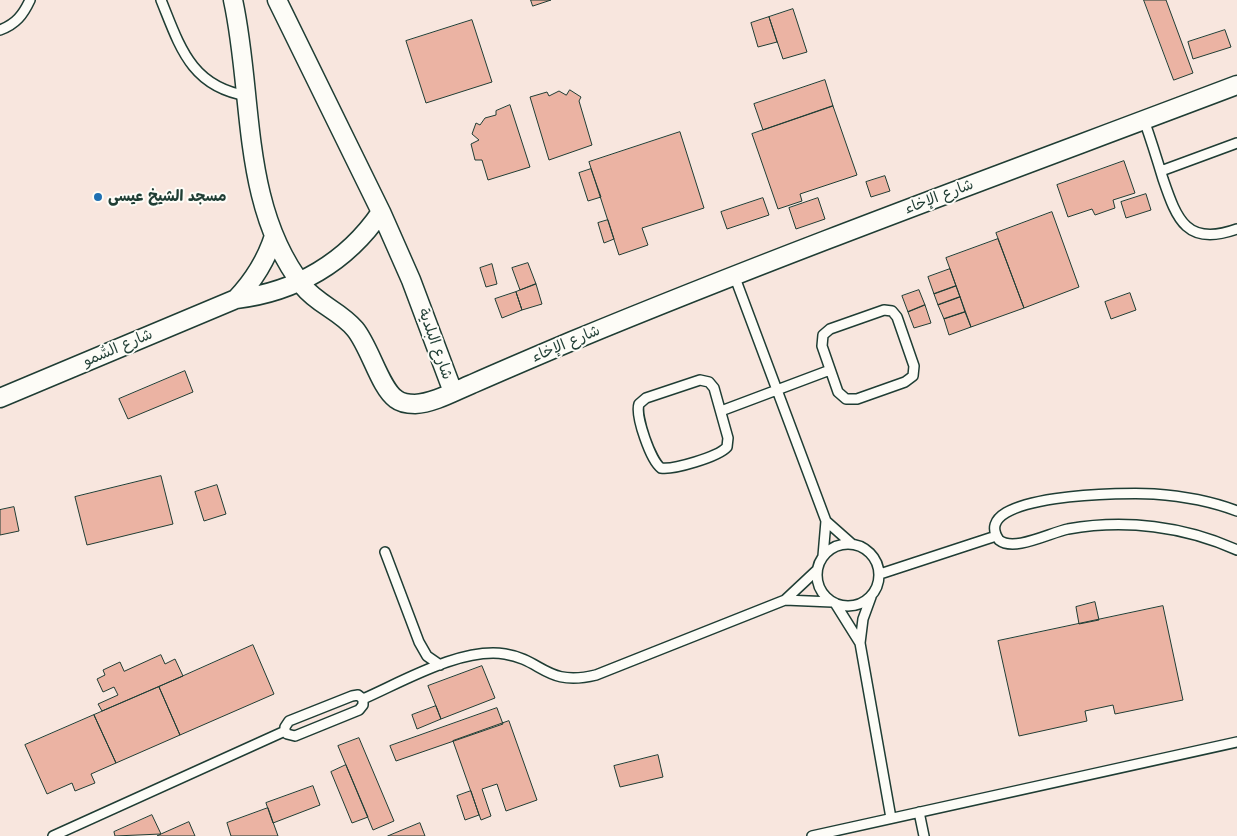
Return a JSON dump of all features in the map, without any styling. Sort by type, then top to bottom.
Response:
[{"type":"street","name":"شارع البلدية","points":[[233,0],[244,59],[259,188],[274,236],[299,281],[315,299],[338,312],[355,330],[366,345],[389,392],[396,399],[414,404],[453,392],[411,280],[381,212],[276,0]]},
{"type":"street","name":"شارع الإخاء","points":[[453,392],[734,275],[1237,85]]},
{"type":"street","name":"شارع السُّمو","points":[[0,398],[236,299],[268,294],[299,281],[331,264],[346,253],[359,241],[381,212]]},
{"type":"street","name":"شارع السُّمو","points":[[236,299],[259,270],[274,236]]},
{"type":"lane","points":[[0,30],[16,22],[22,16],[30,0]]},
{"type":"lane","points":[[161,0],[181,49],[194,69],[203,78],[224,90],[248,96]]},
{"type":"lane","points":[[1144,120],[1174,209],[1185,226],[1194,232],[1211,236],[1237,229]]},
{"type":"lane","points":[[1161,171],[1237,143]]},
{"type":"lane","points":[[734,275],[826,521],[823,556],[818,570],[820,589],[834,603],[860,643]]},
{"type":"lane","points":[[884,310],[895,314],[914,366],[913,376],[852,400],[841,396],[838,392],[830,370],[821,341],[826,332],[884,310]]},
{"type":"lane","points":[[721,411],[830,370]]},
{"type":"lane","points":[[700,380],[712,385],[721,411],[728,438],[727,448],[718,454],[666,469],[661,468],[653,460],[637,409],[639,404],[646,398],[700,380]]},
{"type":"lane","points":[[1237,512],[1207,502],[1156,494],[1096,494],[1066,497],[1005,512],[996,520],[996,536],[1004,543],[1014,545],[1066,530],[1092,525],[1140,525],[1187,533],[1237,550]]},
{"type":"lane","points":[[826,521],[853,544]]},
{"type":"lane","points":[[880,574],[996,536]]},
{"type":"lane","points":[[823,556],[836,546],[853,544],[862,546],[875,558],[880,574],[879,582],[871,597],[863,620],[860,643],[891,818]]},
{"type":"lane","points":[[385,552],[419,642],[427,656],[440,665]]},
{"type":"lane","points":[[363,699],[440,665],[471,656],[495,652],[521,659],[558,677],[584,678],[785,600],[818,570]]},
{"type":"lane","points":[[785,600],[854,606],[871,597]]},
{"type":"lane","points":[[285,731],[289,721],[352,696],[358,695],[363,699]]},
{"type":"lane","points":[[285,731],[291,736],[295,736],[360,710],[363,705],[363,699]]},
{"type":"lane","points":[[53,836],[285,731]]},
{"type":"lane","points":[[812,836],[1237,742]]},
{"type":"lane","points":[[919,812],[924,836]]},
{"type":"building","points":[[531,0],[551,0],[533,6]]},
{"type":"building","points":[[1144,0],[1166,0],[1193,73],[1174,80]]},
{"type":"building","points":[[793,9],[807,52],[783,59],[769,17]]},
{"type":"building","points":[[769,17],[777,42],[758,47],[751,23]]},
{"type":"building","points":[[472,20],[492,82],[426,103],[406,41]]},
{"type":"building","points":[[1225,30],[1231,47],[1193,59],[1188,42]]},
{"type":"building","points":[[825,80],[833,106],[763,130],[754,104]]},
{"type":"building","points":[[570,90],[581,97],[579,101],[592,145],[549,160],[530,97],[547,92],[549,96],[559,91],[566,95]]},
{"type":"building","points":[[510,105],[530,167],[488,180],[482,160],[475,160],[471,144],[479,140],[472,134],[476,123],[480,125],[485,118],[496,115],[496,111]]},
{"type":"building","points":[[833,106],[857,175],[800,194],[802,201],[778,209],[752,134]]},
{"type":"building","points":[[680,132],[704,208],[642,228],[648,245],[619,255],[589,162]]},
{"type":"building","points":[[1124,161],[1135,193],[1113,200],[1115,208],[1095,215],[1092,209],[1068,217],[1057,185]]},
{"type":"building","points":[[591,169],[601,197],[588,201],[579,173]]},
{"type":"building","points":[[885,176],[890,191],[871,197],[866,182]]},
{"type":"building","points":[[1146,194],[1151,210],[1126,218],[1121,202]]},
{"type":"building","points":[[763,198],[769,215],[727,229],[721,212]]},
{"type":"building","points":[[818,198],[825,219],[796,229],[789,208]]},
{"type":"building","points":[[1052,212],[1079,287],[1024,308],[996,233]]},
{"type":"building","points":[[608,220],[614,239],[604,243],[598,223]]},
{"type":"building","points":[[998,239],[1024,308],[971,327],[946,258]]},
{"type":"building","points":[[528,263],[536,284],[520,290],[512,268]]},
{"type":"building","points":[[492,264],[497,284],[486,287],[480,268]]},
{"type":"building","points":[[950,269],[956,286],[934,294],[928,277]]},
{"type":"building","points":[[536,284],[542,304],[522,310],[516,292]]},
{"type":"building","points":[[956,286],[960,297],[938,305],[934,294]]},
{"type":"building","points":[[919,290],[925,305],[908,312],[902,296]]},
{"type":"building","points":[[516,292],[522,310],[502,318],[495,299]]},
{"type":"building","points":[[1130,293],[1136,310],[1111,319],[1105,302]]},
{"type":"building","points":[[960,297],[965,312],[944,319],[938,305]]},
{"type":"building","points":[[925,305],[931,323],[914,328],[908,312]]},
{"type":"building","points":[[965,312],[971,327],[949,335],[944,319]]},
{"type":"building","points":[[185,371],[193,392],[128,419],[119,399]]},
{"type":"building","points":[[161,476],[173,524],[87,545],[75,497]]},
{"type":"building","points":[[217,485],[226,514],[204,521],[195,492]]},
{"type":"building","points":[[14,507],[19,531],[0,535],[0,510]]},
{"type":"building","points":[[1095,602],[1099,620],[1079,624],[1076,607]]},
{"type":"building","points":[[1163,606],[1183,700],[1115,714],[1113,705],[1085,711],[1087,721],[1019,736],[998,641]]},
{"type":"building","points":[[253,645],[274,694],[180,735],[159,687]]},
{"type":"building","points":[[161,655],[165,664],[175,659],[183,676],[102,711],[98,704],[118,695],[114,687],[103,692],[97,679],[105,675],[103,670],[120,662],[124,671]]},
{"type":"building","points":[[482,666],[495,698],[441,719],[428,686]]},
{"type":"building","points":[[159,687],[180,735],[116,763],[94,715]]},
{"type":"building","points":[[436,706],[441,719],[417,729],[412,715]]},
{"type":"building","points":[[497,708],[503,724],[396,761],[390,746]]},
{"type":"building","points":[[94,715],[116,763],[91,774],[95,783],[75,791],[72,783],[47,794],[25,745]]},
{"type":"building","points":[[509,721],[537,800],[506,811],[497,784],[482,789],[491,816],[481,820],[453,741]]},
{"type":"building","points":[[359,738],[394,821],[373,830],[338,746]]},
{"type":"building","points":[[658,755],[663,777],[620,787],[614,766]]},
{"type":"building","points":[[346,765],[368,817],[352,823],[331,772]]},
{"type":"building","points":[[313,786],[320,805],[273,823],[266,803]]},
{"type":"building","points":[[471,791],[479,815],[465,820],[457,796]]},
{"type":"building","points":[[268,808],[278,836],[231,836],[227,823]]},
{"type":"building","points":[[152,815],[161,834],[115,836],[114,832]]},
{"type":"building","points":[[189,822],[195,836],[157,836],[161,834]]},
{"type":"building","points":[[420,823],[425,836],[388,836]]},
{"type":"place","name":"مسجد الشيخ عيسى","points":[[98,197]]}]
